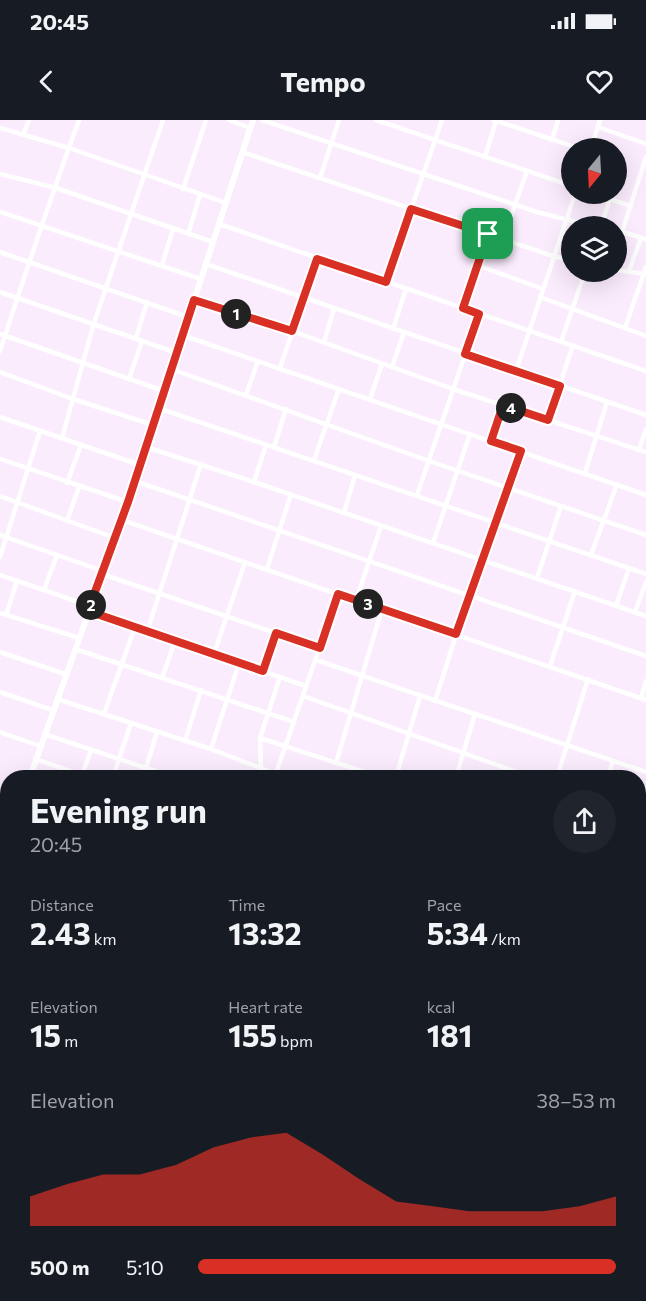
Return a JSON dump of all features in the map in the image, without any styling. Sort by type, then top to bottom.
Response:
[{"type":"street","points":[[23,135],[29,120]]},
{"type":"street","points":[[0,351],[2,335],[18,297],[79,120]]},
{"type":"street","points":[[62,438],[94,323],[163,120]]},
{"type":"street","points":[[183,189],[206,120]]},
{"type":"street","points":[[229,120],[250,128]]},
{"type":"street","points":[[32,770],[122,520],[253,120]]},
{"type":"street","points":[[262,120],[515,205],[561,218]]},
{"type":"street","points":[[320,178],[339,120]]},
{"type":"street","points":[[376,120],[385,121],[561,182]]},
{"type":"street","points":[[386,282],[442,120]]},
{"type":"street","points":[[485,157],[495,120],[561,143]]},
{"type":"street","points":[[552,140],[558,120]]},
{"type":"street","points":[[594,138],[600,120]]},
{"type":"street","points":[[598,127],[646,144]]},
{"type":"street","points":[[0,128],[69,148],[226,203]]},
{"type":"street","points":[[242,152],[561,258]]},
{"type":"street","points":[[627,216],[646,157]]},
{"type":"street","points":[[503,239],[527,171]]},
{"type":"street","points":[[0,174],[56,188],[213,243]]},
{"type":"street","points":[[188,234],[200,195]]},
{"type":"street","points":[[625,204],[631,206]]},
{"type":"street","points":[[0,212],[201,279]]},
{"type":"street","points":[[219,224],[646,371]]},
{"type":"street","points":[[162,265],[173,229]]},
{"type":"street","points":[[463,308],[488,234]]},
{"type":"street","points":[[516,370],[561,234]]},
{"type":"street","points":[[627,235],[644,239],[629,271],[645,274]]},
{"type":"street","points":[[0,252],[189,317]]},
{"type":"street","points":[[280,368],[317,259]]},
{"type":"street","points":[[206,264],[646,415]]},
{"type":"street","points":[[477,265],[543,289]]},
{"type":"street","points":[[625,328],[646,267]]},
{"type":"street","points":[[561,342],[581,282]]},
{"type":"street","points":[[393,328],[406,289]]},
{"type":"street","points":[[0,292],[177,353]]},
{"type":"street","points":[[540,297],[646,336]]},
{"type":"street","points":[[194,300],[292,331],[453,389],[646,452]]},
{"type":"street","points":[[129,379],[147,302]]},
{"type":"street","points":[[324,342],[334,309]]},
{"type":"street","points":[[417,495],[479,314]]},
{"type":"street","points":[[392,367],[404,332]]},
{"type":"street","points":[[2,335],[164,391]]},
{"type":"street","points":[[182,335],[646,495]]},
{"type":"street","points":[[548,420],[573,345]]},
{"type":"street","points":[[246,395],[258,361]]},
{"type":"street","points":[[370,399],[382,364]]},
{"type":"street","points":[[171,369],[646,535]]},
{"type":"street","points":[[0,372],[153,425]]},
{"type":"street","points":[[314,460],[339,389]]},
{"type":"street","points":[[585,473],[608,402]]},
{"type":"street","points":[[491,441],[503,405]]},
{"type":"street","points":[[158,408],[646,574]]},
{"type":"street","points":[[274,447],[286,409]]},
{"type":"street","points":[[0,417],[140,465]]},
{"type":"street","points":[[639,450],[646,429]]},
{"type":"street","points":[[0,557],[3,536],[40,431]]},
{"type":"street","points":[[434,543],[470,434]]},
{"type":"street","points":[[67,483],[81,445]]},
{"type":"street","points":[[254,482],[266,445]]},
{"type":"street","points":[[146,447],[291,494],[646,616]]},
{"type":"street","points":[[435,701],[456,634],[484,561],[521,451]]},
{"type":"street","points":[[0,459],[128,502]]},
{"type":"street","points":[[147,632],[201,464]]},
{"type":"street","points":[[344,513],[355,475]]},
{"type":"street","points":[[135,481],[646,656]]},
{"type":"street","points":[[591,555],[616,484]]},
{"type":"street","points":[[67,521],[79,487]]},
{"type":"street","points":[[267,569],[291,494]]},
{"type":"street","points":[[0,496],[115,538]]},
{"type":"street","points":[[537,578],[561,506]]},
{"type":"street","points":[[122,520],[643,699],[646,681]]},
{"type":"street","points":[[356,600],[381,526]]},
{"type":"street","points":[[3,536],[320,648]]},
{"type":"street","points":[[44,590],[57,555]]},
{"type":"street","points":[[214,654],[245,562]]},
{"type":"street","points":[[616,606],[629,568]]},
{"type":"street","points":[[0,575],[44,590],[147,632],[306,686]]},
{"type":"street","points":[[6,615],[17,581]]},
{"type":"street","points":[[635,612],[646,582]]},
{"type":"street","points":[[550,666],[575,591]]},
{"type":"street","points":[[277,770],[338,594]]},
{"type":"street","points":[[336,763],[382,609]]},
{"type":"street","points":[[0,613],[79,638]]},
{"type":"street","points":[[104,714],[135,627]]},
{"type":"street","points":[[263,671],[276,633]]},
{"type":"street","points":[[162,678],[175,641]]},
{"type":"street","points":[[74,649],[294,722]]},
{"type":"street","points":[[0,652],[65,674]]},
{"type":"street","points":[[316,660],[640,770]]},
{"type":"street","points":[[210,749],[239,663]]},
{"type":"street","points":[[261,768],[260,738],[280,677]]},
{"type":"street","points":[[558,770],[588,679]]},
{"type":"street","points":[[185,741],[201,690]]},
{"type":"street","points":[[0,692],[52,710]]},
{"type":"street","points":[[303,696],[511,770]]},
{"type":"street","points":[[398,770],[420,696]]},
{"type":"street","points":[[56,699],[210,749],[264,770]]},
{"type":"street","points":[[458,770],[475,714]]},
{"type":"street","points":[[115,770],[131,723]]},
{"type":"street","points":[[0,732],[40,746]]},
{"type":"street","points":[[146,768],[157,732]]},
{"type":"street","points":[[44,734],[152,770]]},
{"type":"street","points":[[260,738],[358,770]]},
{"type":"street","points":[[84,770],[91,750]]},
{"type":"street","points":[[35,759],[65,770]]},
{"type":"street","points":[[610,770],[613,761]]},
{"type":"route","points":[[411,209],[488,234],[463,308],[479,314],[465,354],[560,386],[548,420],[503,405],[491,441],[521,451],[484,561],[456,634],[338,594],[320,648],[276,633],[263,671],[88,611],[128,502],[194,300],[292,331],[317,259],[386,282],[411,209]]}]
